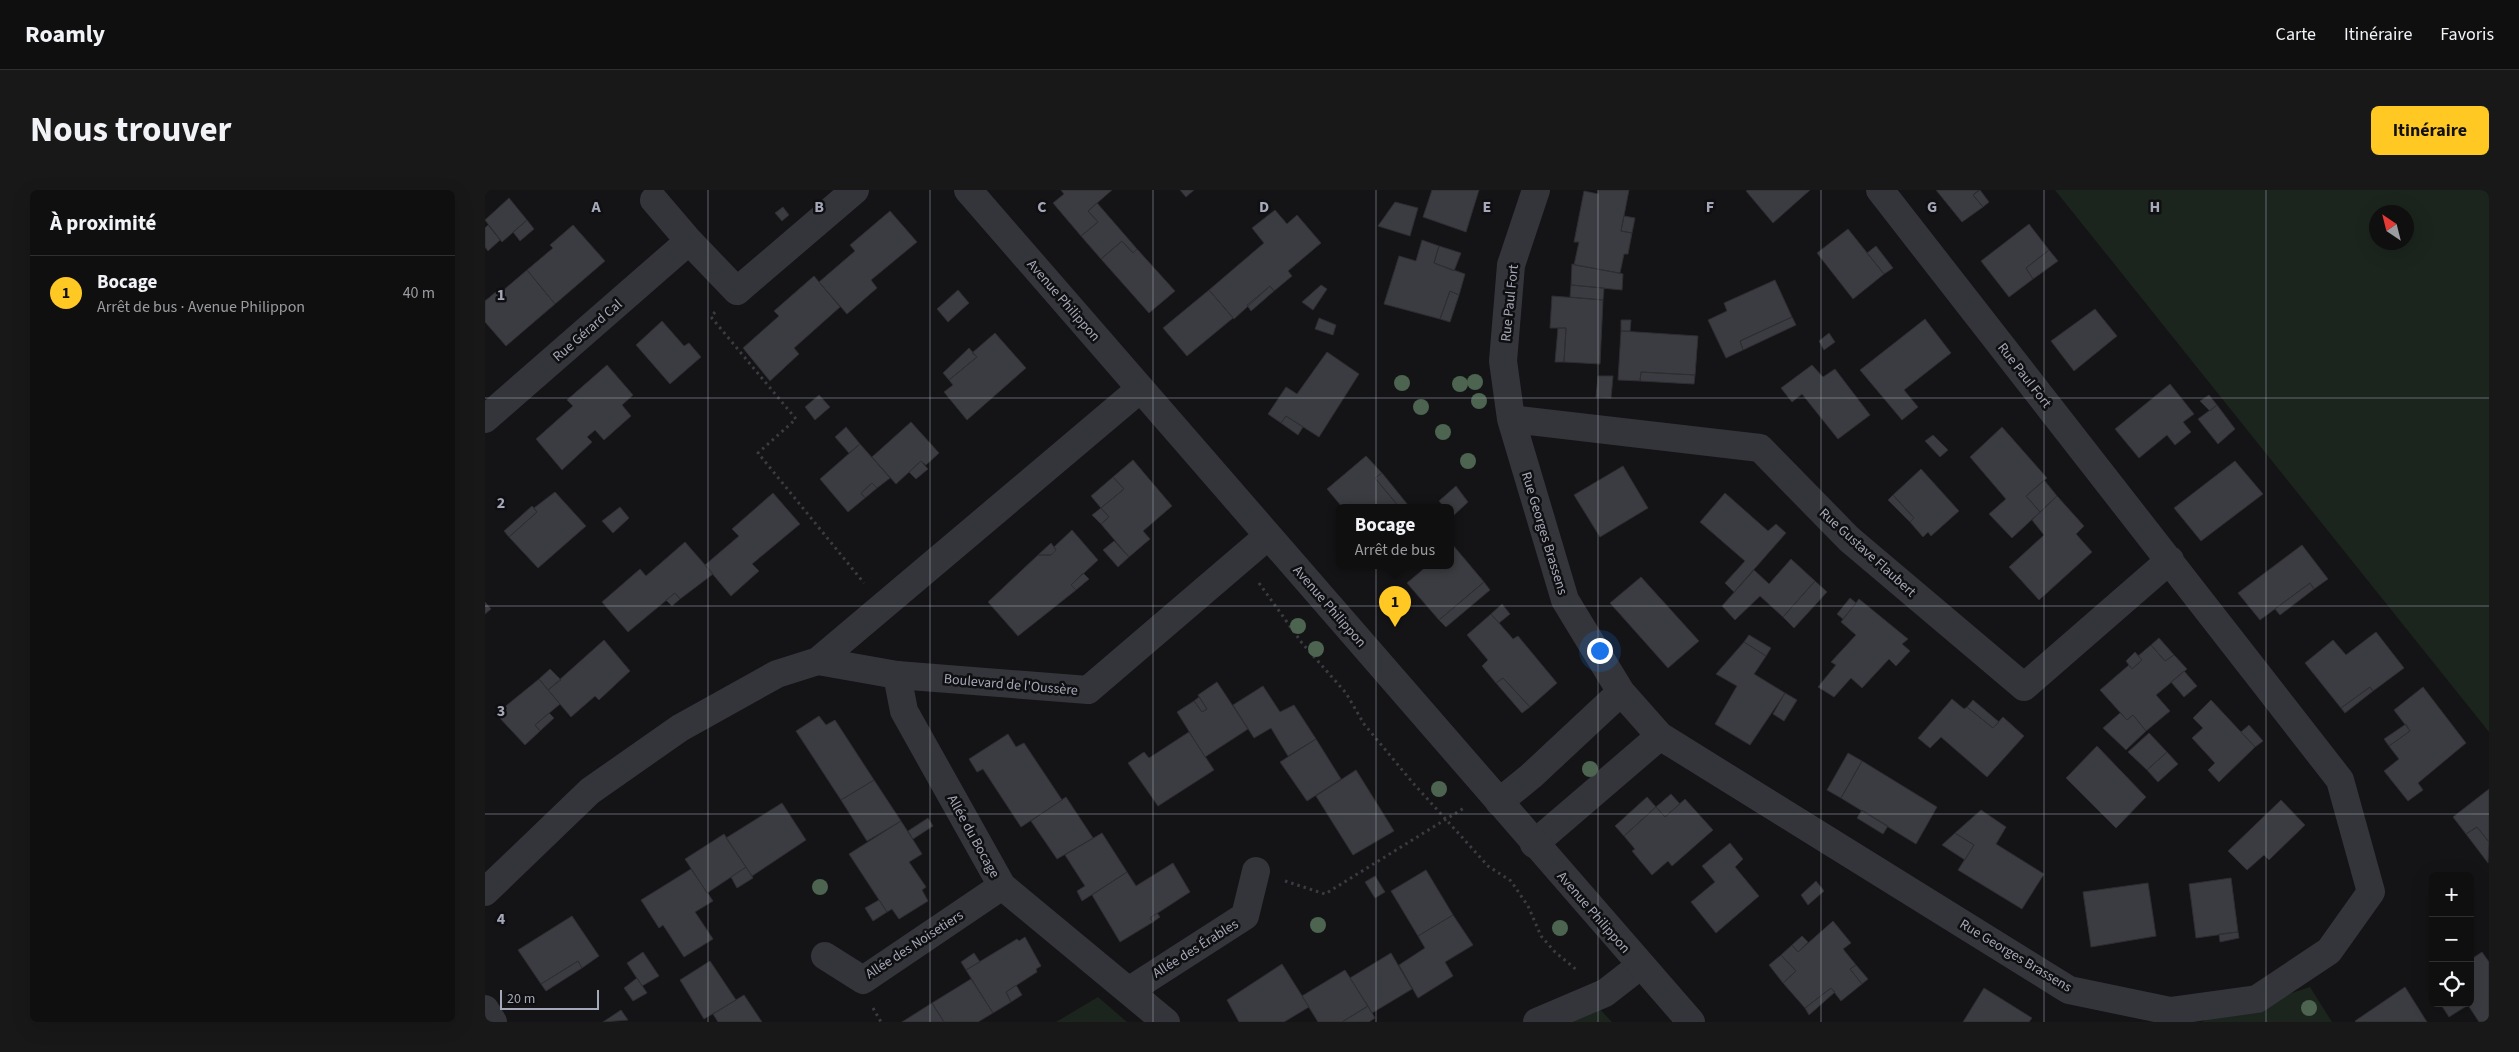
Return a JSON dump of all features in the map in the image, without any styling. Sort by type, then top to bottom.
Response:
[{"type":"street","points":[[654,200],[689,241],[737,291],[855,190]]},
{"type":"street","name":"Avenue Philippon","points":[[968,190],[1534,844],[1691,1022]]},
{"type":"street","name":"Rue Paul Fort","points":[[1511,419],[1503,361],[1511,265],[1536,190]]},
{"type":"street","name":"Rue Paul Fort","points":[[1880,190],[2170,560]]},
{"type":"street","name":"Rue Gérard Cal","points":[[485,419],[689,241]]},
{"type":"street","name":"Boulevard de l'Oussère","points":[[485,892],[590,791],[680,728],[777,674],[818,661],[1141,389]]},
{"type":"street","name":"Rue Gustave Flaubert","points":[[1511,419],[1760,448],[1849,539],[2024,687],[2170,560]]},
{"type":"street","name":"Rue Georges Brassens","points":[[1511,419],[1565,600],[1621,692],[1660,736],[2069,990],[2170,1011],[2257,999],[2329,952],[2371,892],[2340,780],[2170,560]]},
{"type":"street","name":"Boulevard de l'Oussère","points":[[818,661],[897,674],[1088,690],[1268,536]]},
{"type":"street","name":"Allée du Bocage","points":[[897,674],[904,711],[1002,886],[1130,990],[1166,1022]]},
{"type":"street","points":[[1495,797],[1531,776],[1621,692]]},
{"type":"street","points":[[1534,844],[1660,736]]},
{"type":"street","name":"Allée des Érables","points":[[1130,990],[1245,916],[1256,871]]},
{"type":"street","name":"Allée des Noisetiers","points":[[825,956],[863,980],[1002,886]]},
{"type":"street","points":[[1537,1022],[1601,994],[1641,965]]},
{"type":"street","points":[[485,1009],[493,1022]]},
{"type":"path","points":[[737,291],[711,317],[796,419],[758,452],[883,607]]},
{"type":"path","points":[[1242,559],[1302,643],[1346,692],[1364,724],[1488,866],[1511,881],[1528,906],[1541,936],[1555,952],[1581,973],[1601,994]]},
{"type":"path","points":[[1256,871],[1325,894],[1446,820],[1495,797]]},
{"type":"shaded area","points":[[2055,190],[2489,190],[2489,732]]},
{"type":"shaded area","points":[[2310,987],[2332,1022],[2203,1022],[2203,1021]]},
{"type":"shaded area","points":[[1098,997],[1127,1022],[1056,1022]]},
{"type":"shaded area","points":[[1598,1007],[1612,1022],[1570,1022]]},
{"type":"building","points":[[1061,190],[1112,190],[1088,211],[1098,222],[1081,236],[1053,203],[1064,194]]},
{"type":"building","points":[[1180,190],[1194,190],[1186,197]]},
{"type":"building","points":[[1432,190],[1479,190],[1466,232],[1423,217]]},
{"type":"building","points":[[1599,190],[1629,190],[1621,231],[1632,233],[1628,254],[1624,254],[1620,273],[1574,265],[1579,242],[1574,242],[1584,191],[1598,194]]},
{"type":"building","points":[[1810,190],[1773,223],[1746,191]]},
{"type":"building","points":[[1936,190],[1979,190],[1973,195],[1983,207],[1962,222]]},
{"type":"building","points":[[1980,190],[1989,202],[1983,207],[1973,195]]},
{"type":"building","points":[[509,198],[527,220],[502,242],[485,220]]},
{"type":"building","points":[[1395,202],[1418,208],[1410,236],[1378,226]]},
{"type":"building","points":[[1097,203],[1137,249],[1133,253],[1122,241],[1101,259],[1081,236],[1098,222],[1088,211]]},
{"type":"building","points":[[783,207],[789,215],[782,221],[775,213]]},
{"type":"building","points":[[1275,210],[1287,224],[1297,215],[1321,243],[1288,271],[1292,276],[1274,291],[1270,286],[1234,319],[1209,290],[1264,243],[1252,228]]},
{"type":"building","points":[[890,211],[917,242],[871,280],[877,288],[847,314],[819,282],[855,251],[850,245]]},
{"type":"building","points":[[1624,216],[1635,218],[1632,233],[1621,231]]},
{"type":"building","points":[[527,220],[534,229],[520,241],[513,232]]},
{"type":"building","points":[[2029,224],[2049,250],[2026,268],[2033,279],[2009,297],[1981,261]]},
{"type":"building","points":[[488,225],[500,240],[488,251],[485,247],[485,228]]},
{"type":"building","points":[[573,225],[605,261],[555,304],[527,270],[553,248],[550,245]]},
{"type":"building","points":[[1848,229],[1884,274],[1853,299],[1817,253]]},
{"type":"building","points":[[1422,240],[1439,246],[1434,263],[1465,274],[1459,295],[1450,291],[1440,319],[1384,304],[1399,256],[1416,261]]},
{"type":"building","points":[[1122,241],[1133,253],[1137,249],[1175,291],[1149,313],[1101,259]]},
{"type":"building","points":[[1439,246],[1461,253],[1454,271],[1434,263]]},
{"type":"building","points":[[1876,246],[1893,268],[1884,274],[1867,253]]},
{"type":"building","points":[[2049,250],[2058,261],[2033,279],[2026,268]]},
{"type":"building","points":[[1572,264],[1623,274],[1622,290],[1571,285]]},
{"type":"building","points":[[527,270],[555,304],[506,346],[485,322],[485,301],[497,291],[500,293]]},
{"type":"building","points":[[814,276],[840,307],[794,348],[799,354],[770,381],[743,348],[779,316],[774,311]]},
{"type":"building","points":[[1775,280],[1792,317],[1740,341],[1743,350],[1726,358],[1708,320],[1727,311],[1724,303]]},
{"type":"building","points":[[1321,285],[1327,289],[1313,310],[1302,302]]},
{"type":"building","points":[[1571,285],[1604,288],[1603,300],[1570,297]]},
{"type":"building","points":[[1270,286],[1274,291],[1251,311],[1247,305]]},
{"type":"building","points":[[958,290],[969,303],[948,322],[937,309]]},
{"type":"building","points":[[1209,290],[1233,318],[1187,356],[1163,328]]},
{"type":"building","points":[[1450,291],[1459,295],[1450,322],[1440,319]]},
{"type":"building","points":[[1552,296],[1603,300],[1600,364],[1564,362],[1566,328],[1550,328]]},
{"type":"building","points":[[2095,309],[2117,336],[2074,371],[2051,341]]},
{"type":"building","points":[[1792,317],[1796,325],[1743,350],[1740,341]]},
{"type":"building","points":[[1319,318],[1336,325],[1333,335],[1315,329]]},
{"type":"building","points":[[1925,319],[1951,353],[1904,390],[1918,407],[1902,420],[1860,370]]},
{"type":"building","points":[[1621,320],[1631,320],[1630,331],[1621,331]]},
{"type":"building","points":[[662,321],[684,346],[689,343],[701,357],[670,384],[636,345]]},
{"type":"building","points":[[1558,328],[1566,328],[1564,362],[1555,362]]},
{"type":"building","points":[[1621,331],[1698,336],[1695,375],[1641,372],[1640,381],[1618,380]]},
{"type":"building","points":[[995,333],[1026,368],[967,420],[944,392],[953,385],[949,380],[977,357],[972,353]]},
{"type":"building","points":[[1829,333],[1835,342],[1824,350],[1819,341]]},
{"type":"building","points":[[969,348],[977,357],[949,380],[943,373]]},
{"type":"building","points":[[1327,352],[1359,374],[1319,437],[1286,416],[1281,423],[1268,414],[1286,387],[1297,394]]},
{"type":"building","points":[[607,365],[633,395],[622,405],[631,416],[604,440],[595,430],[587,437],[592,442],[562,470],[536,439],[573,406],[567,400]]},
{"type":"building","points":[[1812,365],[1823,377],[1835,369],[1870,415],[1838,439],[1802,394],[1792,402],[1781,388]]},
{"type":"building","points":[[1641,372],[1695,375],[1694,384],[1640,381]]},
{"type":"building","points":[[1598,376],[1613,376],[1611,398],[1596,397]]},
{"type":"building","points":[[2170,384],[2194,414],[2183,422],[2191,432],[2175,445],[2167,435],[2139,458],[2115,429]]},
{"type":"building","points":[[819,395],[830,407],[815,420],[805,407]]},
{"type":"building","points":[[2209,395],[2217,405],[2210,411],[2200,401]]},
{"type":"building","points":[[2217,405],[2235,429],[2218,444],[2198,419]]},
{"type":"building","points":[[1286,416],[1303,427],[1298,435],[1281,423]]},
{"type":"building","points":[[911,422],[939,453],[926,465],[921,461],[896,484],[872,457]]},
{"type":"building","points":[[846,427],[860,444],[849,453],[835,437]]},
{"type":"building","points":[[2002,427],[2047,478],[2026,496],[2040,512],[2012,538],[1989,514],[2006,499],[1970,457]]},
{"type":"building","points":[[1933,435],[1948,450],[1940,457],[1925,441]]},
{"type":"building","points":[[860,444],[890,478],[877,488],[872,483],[861,493],[865,498],[848,512],[820,479]]},
{"type":"building","points":[[1366,456],[1382,473],[1375,478],[1397,504],[1340,504],[1327,489]]},
{"type":"building","points":[[1133,460],[1172,506],[1143,531],[1150,539],[1129,557],[1101,524],[1109,517],[1101,508],[1124,489],[1113,477]]},
{"type":"building","points":[[921,461],[928,469],[916,479],[909,472]]},
{"type":"building","points":[[2235,461],[2263,494],[2201,541],[2174,508]]},
{"type":"building","points":[[1623,466],[1648,508],[1600,537],[1574,495]]},
{"type":"building","points":[[1921,469],[1959,511],[1931,536],[1928,532],[1923,537],[1910,522],[1914,518],[1893,495]]},
{"type":"building","points":[[1382,473],[1407,504],[1397,504],[1375,478]]},
{"type":"building","points":[[1113,477],[1124,489],[1101,508],[1091,496]]},
{"type":"building","points":[[2044,480],[2057,496],[2040,512],[2026,496]]},
{"type":"building","points":[[872,483],[877,488],[865,498],[861,493]]},
{"type":"building","points":[[1456,486],[1468,502],[1454,515],[1454,504],[1442,504],[1439,501]]},
{"type":"building","points":[[555,492],[586,526],[538,568],[509,537],[537,512],[534,508]]},
{"type":"building","points":[[773,493],[800,524],[752,564],[759,571],[731,596],[705,565],[739,536],[732,529]]},
{"type":"building","points":[[1725,493],[1768,531],[1776,524],[1786,533],[1734,592],[1725,583],[1745,561],[1700,522]]},
{"type":"building","points":[[1893,495],[1914,518],[1910,522],[1888,500]]},
{"type":"building","points":[[2057,496],[2084,526],[2076,534],[2092,552],[2039,600],[2009,567],[2044,535],[2032,520]]},
{"type":"building","points":[[532,506],[537,512],[509,537],[504,531]]},
{"type":"building","points":[[620,507],[629,518],[613,533],[602,521]]},
{"type":"building","points":[[1101,508],[1109,517],[1101,524],[1092,515]]},
{"type":"building","points":[[1072,530],[1098,560],[1071,585],[1076,590],[1018,636],[988,602],[1038,555],[1051,555],[1056,550],[1054,547]]},
{"type":"building","points":[[1114,541],[1129,557],[1118,567],[1103,550]]},
{"type":"building","points":[[685,542],[713,574],[680,599],[675,593],[628,632],[602,602],[640,569],[646,576]]},
{"type":"building","points":[[1051,543],[1056,550],[1051,555],[1038,555]]},
{"type":"building","points":[[2302,545],[2328,579],[2314,589],[2310,583],[2260,620],[2238,593]]},
{"type":"building","points":[[1454,546],[1484,582],[1439,620],[1407,583],[1423,569],[1454,569]]},
{"type":"building","points":[[1791,559],[1815,581],[1783,617],[1760,596],[1735,620],[1722,606],[1754,570],[1769,584]]},
{"type":"building","points":[[1083,573],[1089,579],[1076,590],[1071,585]]},
{"type":"building","points":[[1641,577],[1699,641],[1668,668],[1610,603]]},
{"type":"building","points":[[1815,581],[1827,592],[1794,628],[1783,617]]},
{"type":"building","points":[[1484,582],[1490,590],[1446,627],[1439,620]]},
{"type":"building","points":[[2310,583],[2314,589],[2280,615],[2275,609]]},
{"type":"building","points":[[675,593],[680,599],[672,606],[666,600]]},
{"type":"building","points":[[1850,598],[1856,603],[1843,619],[1837,614]]},
{"type":"building","points":[[1859,599],[1908,639],[1902,644],[1910,651],[1896,666],[1889,659],[1862,688],[1851,678],[1834,697],[1818,687],[1836,665],[1831,662],[1856,635],[1841,622]]},
{"type":"building","points":[[485,602],[491,609],[485,614]]},
{"type":"building","points":[[1502,604],[1510,614],[1499,623],[1491,614]]},
{"type":"building","points":[[1491,614],[1513,639],[1518,636],[1557,683],[1530,707],[1503,678],[1496,683],[1482,666],[1488,660],[1467,635]]},
{"type":"building","points":[[2376,632],[2404,668],[2373,691],[2370,687],[2341,708],[2305,663],[2333,640],[2346,655]]},
{"type":"building","points":[[1749,635],[1771,648],[1766,656],[1744,642]]},
{"type":"building","points":[[2159,638],[2174,655],[2165,661],[2151,645]]},
{"type":"building","points":[[604,640],[630,671],[599,700],[595,696],[571,717],[548,690]]},
{"type":"building","points":[[1744,642],[1766,656],[1754,674],[1785,693],[1750,745],[1715,724],[1737,686],[1716,674]]},
{"type":"building","points":[[2151,645],[2165,661],[2174,655],[2187,669],[2156,695],[2170,711],[2146,731],[2133,715],[2127,720],[2100,690],[2129,665],[2132,669],[2142,660],[2138,656]]},
{"type":"building","points":[[2135,652],[2142,660],[2132,669],[2126,661]]},
{"type":"building","points":[[550,669],[561,680],[548,690],[539,679]]},
{"type":"building","points":[[2184,671],[2197,686],[2184,697],[2171,682]]},
{"type":"building","points":[[1503,678],[1530,707],[1522,713],[1496,683]]},
{"type":"building","points":[[539,679],[560,704],[535,725],[540,731],[525,745],[496,714]]},
{"type":"building","points":[[1217,682],[1248,729],[1205,757],[1177,712],[1194,701],[1202,712],[1207,709],[1198,695]]},
{"type":"building","points":[[1263,686],[1280,712],[1294,705],[1316,739],[1288,756],[1271,728],[1254,738],[1233,705]]},
{"type":"building","points":[[2370,687],[2373,691],[2345,713],[2341,708]]},
{"type":"building","points":[[2423,687],[2466,743],[2418,783],[2423,790],[2408,801],[2384,771],[2399,759],[2389,746],[2410,731],[2394,710]]},
{"type":"building","points":[[1785,693],[1797,700],[1784,721],[1773,714]]},
{"type":"building","points":[[1199,697],[1207,709],[1202,712],[1194,701]]},
{"type":"building","points":[[1952,699],[1964,709],[1967,707],[1993,728],[2003,717],[2024,736],[1987,777],[1941,737],[1930,748],[1918,738]]},
{"type":"building","points":[[1973,700],[1999,722],[1993,728],[1967,707]]},
{"type":"building","points":[[2211,700],[2255,747],[2219,782],[2208,770],[2215,763],[2192,738],[2203,728],[2193,718]]},
{"type":"building","points":[[549,713],[554,718],[540,731],[535,725]]},
{"type":"building","points":[[2120,713],[2127,720],[2133,715],[2146,731],[2126,750],[2103,728]]},
{"type":"building","points":[[819,716],[826,725],[835,720],[874,780],[841,800],[796,731]]},
{"type":"building","points":[[2406,724],[2410,731],[2389,746],[2384,739]]},
{"type":"building","points":[[2249,725],[2263,741],[2255,747],[2241,732]]},
{"type":"building","points":[[1189,732],[1214,770],[1158,806],[1128,763],[1144,752],[1149,758]]},
{"type":"building","points":[[2149,733],[2167,752],[2147,770],[2128,752]]},
{"type":"building","points":[[1008,734],[1016,747],[1024,743],[1062,800],[1021,827],[983,769],[977,772],[969,759]]},
{"type":"building","points":[[1316,739],[1341,779],[1307,801],[1280,762]]},
{"type":"building","points":[[2097,746],[2146,797],[2116,828],[2066,778]]},
{"type":"building","points":[[2167,752],[2178,764],[2158,782],[2147,770]]},
{"type":"building","points":[[1848,753],[1862,761],[1841,798],[1827,790]]},
{"type":"building","points":[[1862,761],[1937,807],[1916,844],[1841,798]]},
{"type":"building","points":[[1356,770],[1394,831],[1353,855],[1316,796]]},
{"type":"building","points":[[874,780],[901,821],[867,841],[841,800]]},
{"type":"building","points":[[2489,789],[2489,842],[2477,827],[2466,834],[2453,817]]},
{"type":"building","points":[[1671,794],[1680,804],[1665,817],[1656,807]]},
{"type":"building","points":[[1066,797],[1093,838],[1057,859],[1031,821]]},
{"type":"building","points":[[1647,797],[1656,807],[1624,836],[1615,826]]},
{"type":"building","points":[[1685,799],[1713,830],[1672,866],[1668,861],[1652,875],[1632,851],[1635,849],[1624,836],[1656,807],[1665,817]]},
{"type":"building","points":[[2281,800],[2305,825],[2269,860],[2264,855],[2247,870],[2228,851]]},
{"type":"building","points":[[782,803],[806,840],[752,876],[726,838]]},
{"type":"building","points":[[1862,810],[1888,826],[1883,834],[1857,818]]},
{"type":"building","points":[[1981,810],[2006,827],[1996,844],[2044,874],[2022,909],[1958,870],[1974,845],[1955,833]]},
{"type":"building","points":[[928,818],[933,826],[913,839],[908,831]]},
{"type":"building","points":[[901,821],[922,854],[909,862],[926,887],[922,890],[928,901],[899,919],[892,909],[887,912],[849,854]]},
{"type":"building","points":[[2477,827],[2489,842],[2488,863],[2466,834]]},
{"type":"building","points":[[1102,833],[1127,872],[1082,901],[1077,891],[1085,886],[1065,855]]},
{"type":"building","points":[[1955,833],[1974,845],[1965,860],[1942,845]]},
{"type":"building","points":[[724,834],[746,867],[707,893],[685,859]]},
{"type":"building","points":[[1730,843],[1743,859],[1735,867],[1759,896],[1716,933],[1691,902],[1715,882],[1702,866]]},
{"type":"building","points":[[1173,863],[1190,892],[1150,918],[1153,922],[1120,942],[1092,895],[1127,872],[1136,886]]},
{"type":"building","points":[[746,867],[753,878],[737,888],[731,877]]},
{"type":"building","points":[[691,869],[713,901],[695,912],[713,939],[684,957],[663,925],[659,928],[641,900]]},
{"type":"building","points":[[1426,870],[1453,915],[1418,936],[1391,891]]},
{"type":"building","points":[[1375,876],[1385,892],[1375,898],[1365,882]]},
{"type":"building","points":[[2231,878],[2238,932],[2196,938],[2189,884]]},
{"type":"building","points":[[1816,881],[1824,891],[1808,905],[1801,895]]},
{"type":"building","points":[[2148,883],[2156,936],[2091,947],[2083,892]]},
{"type":"building","points":[[879,900],[887,912],[873,921],[865,908]]},
{"type":"building","points":[[1157,913],[1160,917],[1153,922],[1150,918]]},
{"type":"building","points":[[1453,915],[1473,945],[1445,962],[1453,976],[1418,998],[1399,965],[1425,948],[1418,936]]},
{"type":"building","points":[[572,916],[599,956],[582,968],[578,961],[541,984],[518,950]]},
{"type":"building","points":[[1833,921],[1851,943],[1843,949],[1856,965],[1850,969],[1862,984],[1841,1001],[1831,988],[1805,1008],[1783,983],[1796,971],[1781,955],[1792,945],[1798,952]]},
{"type":"building","points":[[2238,932],[2239,938],[2220,942],[2219,934]]},
{"type":"building","points":[[1802,936],[1808,942],[1798,952],[1792,945]]},
{"type":"building","points":[[1025,937],[1041,966],[1036,969],[1037,972],[1006,992],[1011,1002],[993,1013],[966,970],[1017,939],[1019,941]]},
{"type":"building","points":[[643,952],[659,976],[642,986],[627,963]]},
{"type":"building","points":[[2482,952],[2489,962],[2489,1022],[2479,1022],[2469,1007],[2474,1007],[2474,957]]},
{"type":"building","points":[[974,953],[980,962],[966,970],[961,962]]},
{"type":"building","points":[[1391,953],[1412,989],[1372,1013],[1350,978]]},
{"type":"building","points":[[1781,955],[1796,971],[1783,983],[1769,965]]},
{"type":"building","points":[[578,961],[582,968],[546,991],[541,984]]},
{"type":"building","points":[[710,961],[736,1000],[704,1019],[680,980]]},
{"type":"building","points":[[1282,964],[1309,1007],[1284,1022],[1239,1022],[1227,1000]]},
{"type":"building","points":[[1856,965],[1868,979],[1862,984],[1850,969]]},
{"type":"building","points":[[1345,970],[1368,1006],[1342,1022],[1318,1022],[1302,996]]},
{"type":"building","points":[[637,978],[647,993],[633,1001],[624,988]]},
{"type":"building","points":[[971,979],[993,1013],[978,1022],[944,1022],[932,1003]]},
{"type":"building","points":[[1016,985],[1022,995],[1011,1002],[1006,992]]},
{"type":"building","points":[[2405,987],[2427,1022],[2355,1021]]},
{"type":"building","points":[[1831,988],[1835,992],[1809,1015],[1805,1008]]},
{"type":"building","points":[[1984,988],[2032,1018],[2029,1022],[1963,1022]]},
{"type":"building","points":[[744,995],[762,1022],[718,1022],[713,1014]]},
{"type":"building","points":[[932,1003],[944,1022],[902,1022]]},
{"type":"building","points":[[1368,1006],[1375,1018],[1369,1022],[1342,1022]]},
{"type":"building","points":[[2443,1007],[2465,1007],[2449,1017]]},
{"type":"building","points":[[621,1010],[628,1020],[603,1022]]},
{"type":"place","name":"Bocage","points":[[1395,627]]}]
